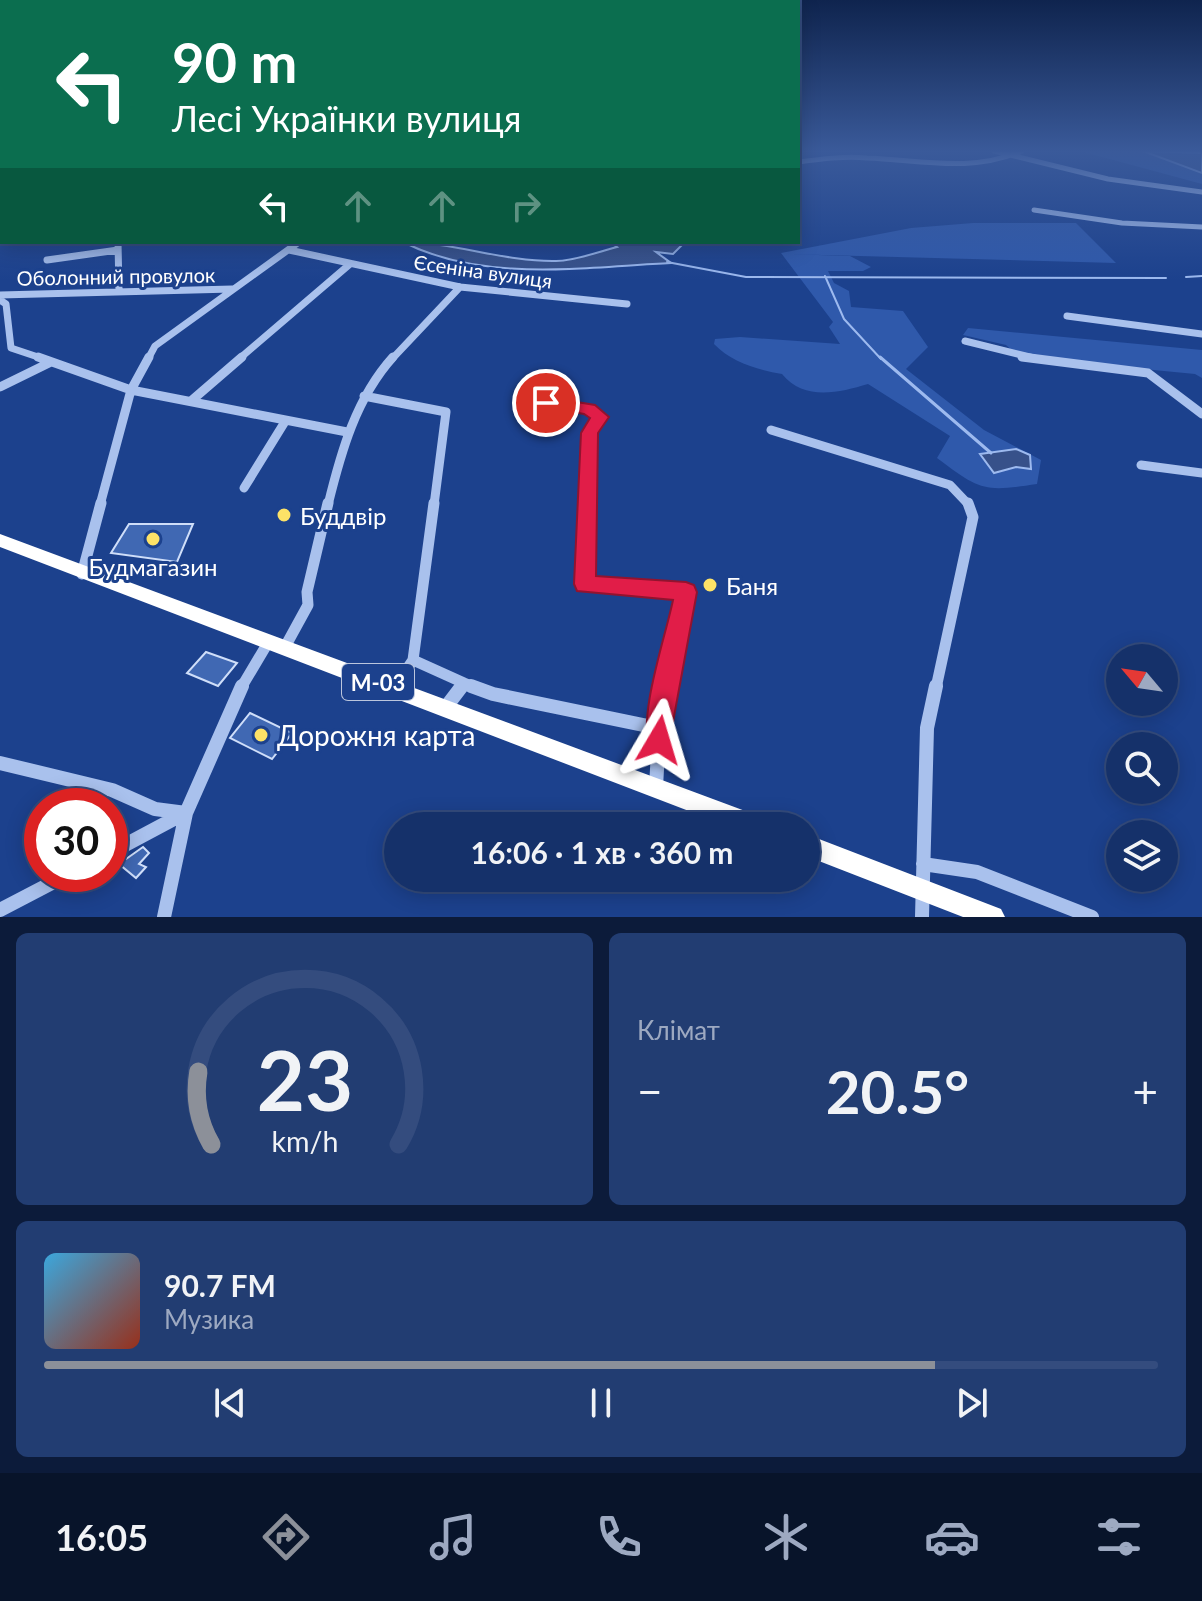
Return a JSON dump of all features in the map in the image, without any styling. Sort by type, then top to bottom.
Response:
[{"type":"highway","name":"М-03","points":[[0,540],[82,574],[446,707],[720,812]]},
{"type":"highway","points":[[820,850],[993,917]]},
{"type":"street","points":[[1034,210],[1122,223],[1202,227]]},
{"type":"street","points":[[82,574],[131,390],[155,346],[296,244]]},
{"type":"street","points":[[47,260],[118,246],[119,291]]},
{"type":"street","name":"Єсеніна вулиця","points":[[289,250],[460,287],[627,304]]},
{"type":"street","points":[[191,401],[350,264]]},
{"type":"street","points":[[164,917],[186,813],[233,700],[308,605],[307,592],[347,432],[374,378],[460,287]]},
{"type":"street","name":"Оболонний провулок","points":[[0,297],[232,289]]},
{"type":"street","points":[[0,297],[6,304],[11,348],[131,390],[347,432]]},
{"type":"street","points":[[1067,316],[1202,334]]},
{"type":"street","points":[[965,341],[1031,359],[1148,373],[1202,414]]},
{"type":"street","points":[[0,387],[51,362]]},
{"type":"street","points":[[364,396],[446,412],[413,660],[394,688]]},
{"type":"street","points":[[524,399],[589,409],[600,417],[589,433],[585,584],[686,592],[660,716],[656,787]]},
{"type":"street","points":[[244,488],[286,420]]},
{"type":"street","points":[[771,430],[950,485],[967,500],[973,517],[927,728],[922,917]]},
{"type":"street","points":[[1141,465],[1202,473]]},
{"type":"street","points":[[413,660],[493,694],[648,726],[660,716]]},
{"type":"street","points":[[446,707],[464,683]]},
{"type":"street","points":[[0,763],[112,790],[155,809],[186,813]]},
{"type":"street","points":[[128,844],[186,813]]},
{"type":"street","points":[[923,864],[977,872],[1092,917]]},
{"type":"street","points":[[0,910],[34,892]]},
{"type":"shaded area","points":[[973,223],[1076,223],[1116,263],[785,254],[850,256],[871,267],[863,271],[828,271],[834,283],[849,291],[851,307],[903,311],[928,347],[906,369],[984,430],[1041,460],[1037,484],[994,488],[974,483],[937,458],[950,436],[868,384],[833,392],[811,391],[791,383],[782,374],[737,360],[714,344],[715,339],[740,337],[840,344],[829,327],[833,322],[781,253],[911,228]]},
{"type":"shaded area","points":[[408,244],[441,245],[517,258],[563,261],[617,247],[613,244],[683,244],[673,254],[656,252],[671,263],[569,269],[500,268],[434,255]]},
{"type":"shaded area","points":[[968,328],[1202,350],[1202,378],[1195,374],[1019,357],[1006,345],[963,335]]},
{"type":"shaded area","points":[[1016,449],[1030,455],[1031,469],[1016,467],[994,473],[980,454]]},
{"type":"building","name":"Будмагазин","points":[[129,524],[193,524],[177,562],[111,553]]},
{"type":"building","points":[[206,652],[237,663],[218,686],[187,673]]},
{"type":"building","name":"Дорожня карта","points":[[250,713],[292,733],[272,759],[230,738]]},
{"type":"building","points":[[143,847],[149,853],[139,864],[146,867],[136,878],[128,871],[128,858]]},
{"type":"waterway","points":[[667,262],[746,277],[826,277]]},
{"type":"waterway","points":[[1186,277],[1202,276]]},
{"type":"waterway","points":[[826,277],[1166,278]]},
{"type":"waterway","points":[[826,277],[844,319],[881,359]]},
{"type":"waterway","points":[[880,357],[991,453]]},
{"type":"place","name":"Буддвір","points":[[284,515]]},
{"type":"place","name":"Будмагазин","points":[[153,539]]},
{"type":"place","name":"Баня","points":[[710,585]]},
{"type":"place","name":"Дорожня карта","points":[[261,735]]},
{"type":"route","points":[[546,403],[589,409],[600,417],[589,433],[585,584],[686,592],[660,716],[659,740]]}]
